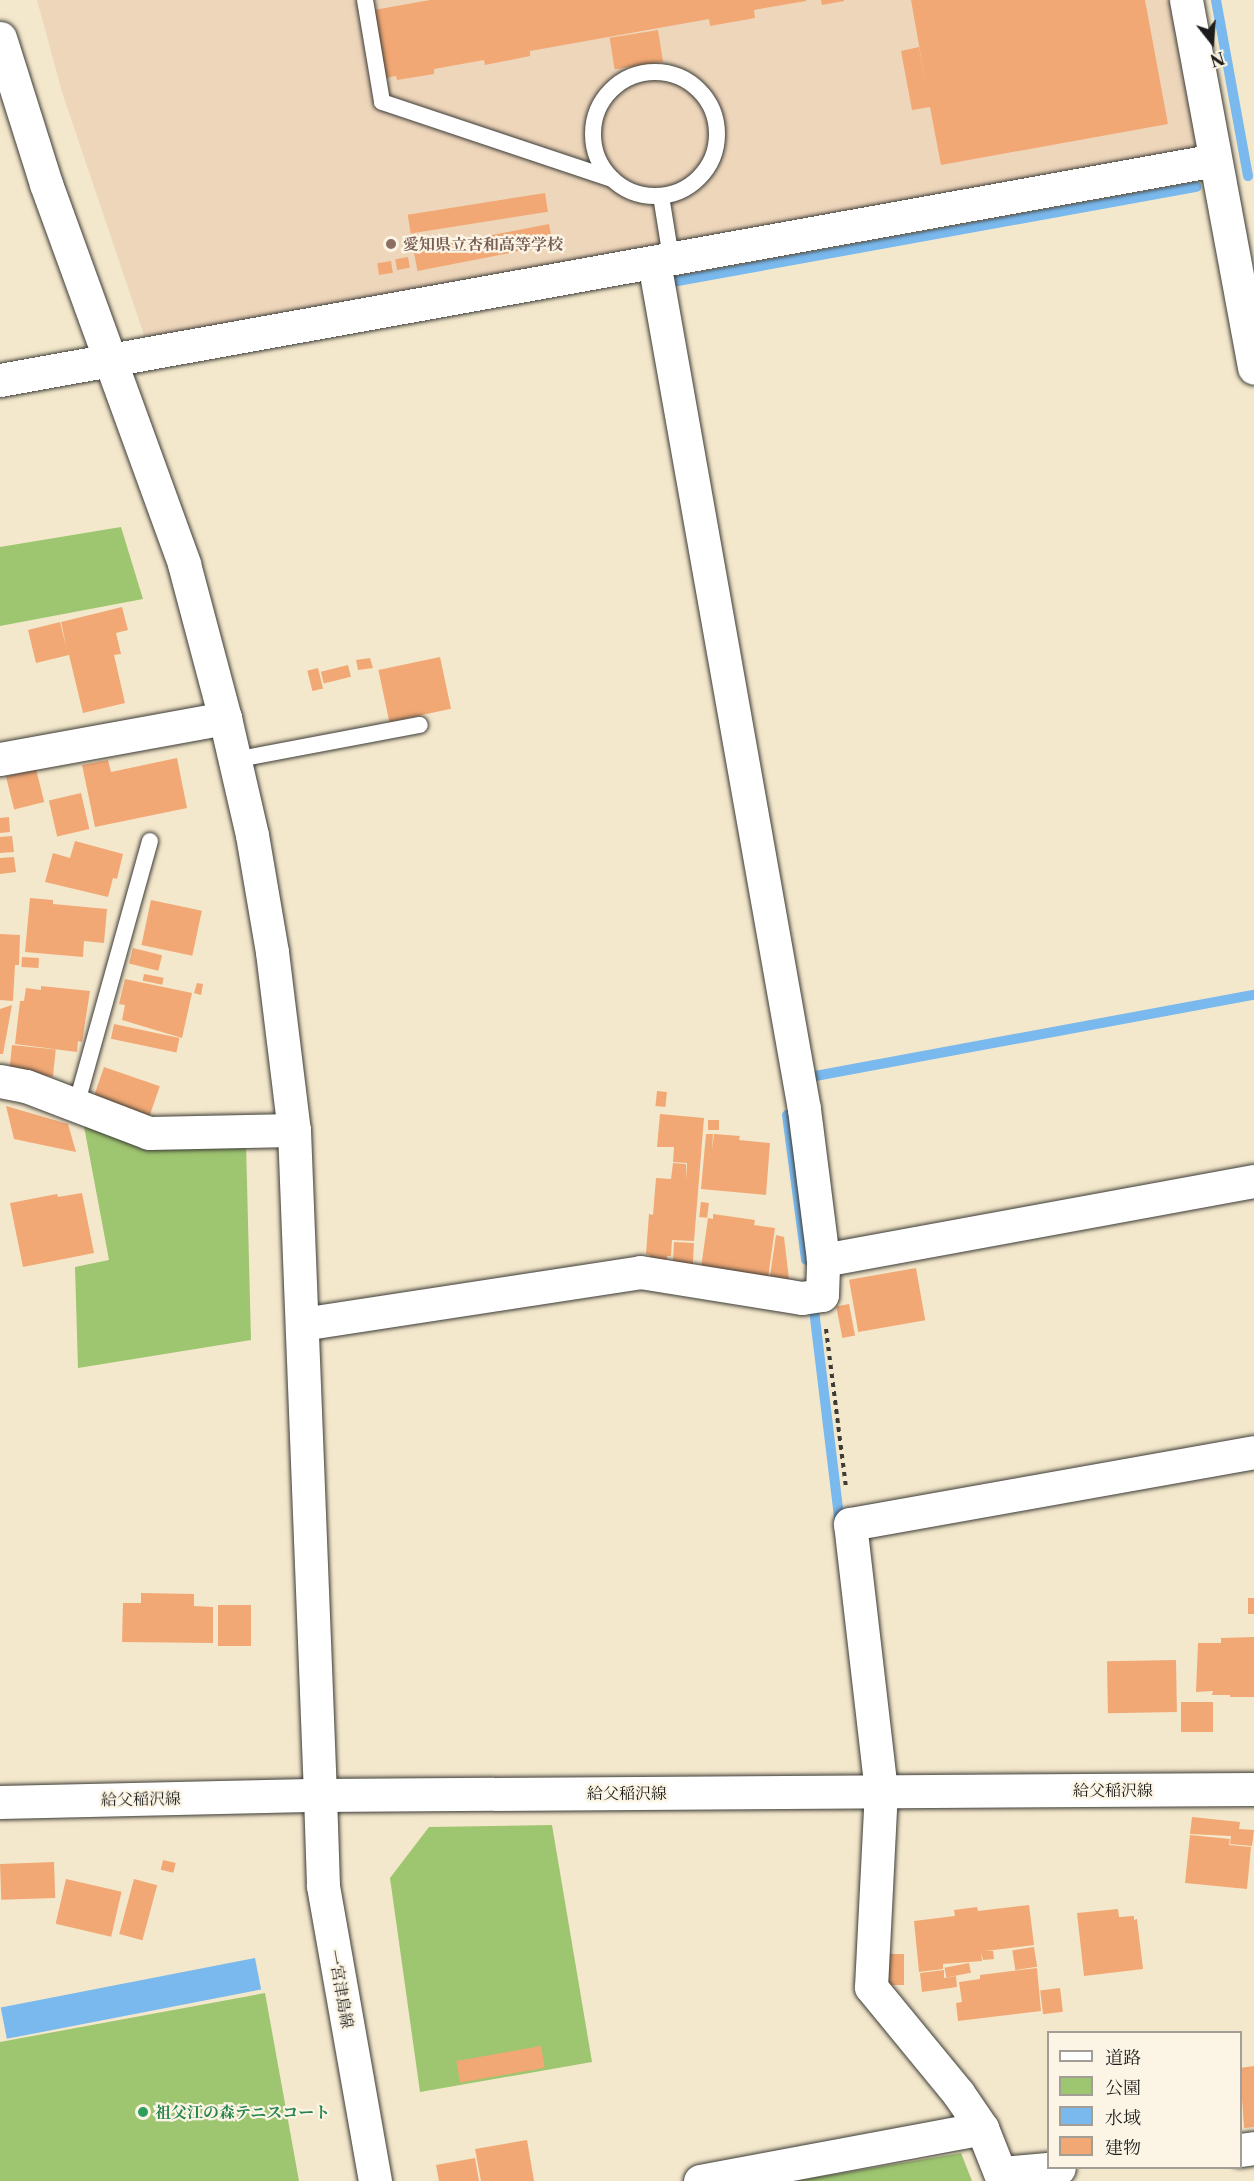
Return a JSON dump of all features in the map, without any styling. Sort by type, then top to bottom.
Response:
[{"type":"street","points":[[1186,0],[1254,368]]},
{"type":"street","name":"一宮津島線","points":[[0,38],[46,184],[184,564],[225,718],[252,835],[272,952],[294,1130],[323,1886],[375,2181]]},
{"type":"street","points":[[0,380],[1215,160]]},
{"type":"street","points":[[302,1324],[640,1272],[802,1298],[822,1295],[823,1260],[804,1109],[663,260]]},
{"type":"street","points":[[0,759],[225,718]]},
{"type":"street","points":[[0,1082],[26,1086],[149,1133],[294,1130]]},
{"type":"street","points":[[823,1260],[1254,1181]]},
{"type":"street","points":[[1053,2169],[1003,2177],[982,2128],[958,2093],[871,1987],[881,1791],[850,1524],[1254,1452]]},
{"type":"street","name":"給父稲沢線","points":[[0,1802],[320,1795],[1254,1789]]},
{"type":"street","points":[[700,2181],[982,2128]]},
{"type":"lane","points":[[365,0],[382,102],[612,180],[627,190],[643,195],[661,196],[678,192],[694,183],[710,162],[718,137],[716,118],[709,102],[698,88],[683,78],[667,73],[649,72],[632,76],[616,85],[604,98],[595,114],[592,131],[594,149],[601,165],[612,180]]},
{"type":"lane","points":[[661,196],[663,260]]},
{"type":"lane","points":[[234,760],[420,726]]},
{"type":"lane","points":[[76,1106],[150,841]]},
{"type":"path","points":[[822,1295],[850,1524]]},
{"type":"shaded area","name":"愛知県立杏和高等学校","points":[[37,0],[1173,0],[1199,144],[1193,151],[145,338],[62,92]]},
{"type":"green space","points":[[121,527],[143,599],[0,626],[0,547]]},
{"type":"green space","points":[[83,1121],[246,1143],[251,1340],[78,1368],[75,1267],[109,1260]]},
{"type":"green space","points":[[552,1825],[592,2062],[420,2092],[390,1878],[429,1827]]},
{"type":"green space","name":"祖父江の森テニスコート","points":[[265,1993],[299,2181],[0,2181],[0,2042]]},
{"type":"green space","points":[[961,2153],[972,2181],[795,2181]]},
{"type":"water","points":[[255,1958],[261,1989],[7,2039],[1,2007]]},
{"type":"building","points":[[430,0],[806,1],[754,10],[755,18],[710,26],[709,19],[530,51],[530,56],[485,65],[484,60],[434,69],[434,74],[397,80],[396,76],[386,78],[374,10]]},
{"type":"building","points":[[821,0],[844,0],[844,1],[822,5]]},
{"type":"building","points":[[911,0],[1145,0],[1168,124],[941,165],[930,107],[912,110],[901,51],[919,47],[928,96]]},
{"type":"building","points":[[658,30],[663,62],[615,69],[610,38]]},
{"type":"building","points":[[545,193],[548,212],[411,234],[408,215]]},
{"type":"building","points":[[549,224],[553,245],[418,271],[414,250]]},
{"type":"building","points":[[408,257],[410,268],[397,270],[395,259]]},
{"type":"building","points":[[391,261],[393,273],[379,275],[377,263]]},
{"type":"building","points":[[122,607],[128,630],[116,633],[121,654],[114,655],[125,703],[83,713],[69,655],[36,663],[28,630],[60,622],[67,650],[61,622]]},
{"type":"building","points":[[440,657],[451,709],[389,722],[378,670]]},
{"type":"building","points":[[370,658],[373,668],[358,670],[356,660]]},
{"type":"building","points":[[348,665],[351,677],[324,683],[321,672]]},
{"type":"building","points":[[318,668],[323,688],[312,691],[307,671]]},
{"type":"building","points":[[177,758],[187,808],[95,827],[82,765],[108,760],[111,772]]},
{"type":"building","points":[[36,769],[44,802],[14,809],[6,776]]},
{"type":"building","points":[[81,793],[89,829],[57,836],[49,800]]},
{"type":"building","points":[[9,817],[10,832],[0,833],[0,818]]},
{"type":"building","points":[[12,836],[14,852],[0,853],[0,837]]},
{"type":"building","points":[[75,841],[123,854],[117,879],[113,878],[108,897],[45,882],[53,853],[70,858]]},
{"type":"building","points":[[14,857],[16,872],[0,874],[0,858]]},
{"type":"building","points":[[30,898],[53,900],[53,904],[107,909],[104,943],[84,941],[83,957],[25,952]]},
{"type":"building","points":[[151,900],[202,911],[192,956],[141,945]]},
{"type":"building","points":[[0,934],[20,935],[19,965],[15,965],[13,1001],[0,1000]]},
{"type":"building","points":[[133,948],[162,955],[158,971],[129,964]]},
{"type":"building","points":[[22,957],[39,958],[38,968],[21,967]]},
{"type":"building","points":[[144,974],[164,978],[162,985],[143,981]]},
{"type":"building","points":[[125,979],[192,993],[182,1038],[122,1020],[125,1005],[119,1004]]},
{"type":"building","points":[[197,983],[203,984],[201,995],[194,993]]},
{"type":"building","points":[[41,986],[90,991],[82,1042],[78,1041],[77,1052],[15,1044],[20,1001],[24,1001],[26,988],[41,990]]},
{"type":"building","points":[[12,1005],[3,1054],[0,1054],[0,1009]]},
{"type":"building","points":[[114,1024],[180,1038],[176,1053],[111,1039]]},
{"type":"building","points":[[12,1045],[56,1050],[53,1076],[9,1072]]},
{"type":"building","points":[[104,1067],[160,1086],[147,1122],[92,1103]]},
{"type":"building","points":[[657,1091],[667,1092],[665,1107],[655,1106]]},
{"type":"building","points":[[6,1106],[68,1124],[76,1152],[14,1139]]},
{"type":"building","points":[[660,1114],[704,1118],[694,1241],[672,1240],[671,1256],[667,1256],[667,1262],[649,1261],[650,1255],[646,1254],[649,1214],[653,1215],[656,1178],[671,1179],[673,1163],[686,1164],[686,1180],[687,1163],[673,1162],[674,1147],[657,1147]]},
{"type":"building","points":[[708,1120],[719,1120],[719,1130],[708,1130]]},
{"type":"building","points":[[706,1134],[713,1134],[712,1150],[714,1134],[740,1136],[739,1140],[770,1143],[766,1195],[701,1189]]},
{"type":"building","points":[[82,1193],[94,1253],[23,1267],[10,1203],[57,1194],[58,1197]]},
{"type":"building","points":[[701,1202],[709,1203],[707,1218],[699,1217]]},
{"type":"building","points":[[713,1214],[755,1220],[754,1225],[775,1228],[768,1278],[701,1268],[708,1218],[713,1219]]},
{"type":"building","points":[[776,1235],[784,1237],[789,1279],[770,1276]]},
{"type":"building","points":[[674,1242],[694,1243],[693,1268],[673,1267]]},
{"type":"building","points":[[916,1268],[925,1320],[858,1332],[849,1280]]},
{"type":"building","points":[[849,1304],[855,1335],[842,1338],[836,1306]]},
{"type":"building","points":[[141,1593],[194,1594],[194,1606],[213,1607],[213,1643],[122,1642],[123,1603],[141,1603]]},
{"type":"building","points":[[1248,1598],[1254,1598],[1254,1614],[1248,1614]]},
{"type":"building","points":[[218,1605],[251,1605],[251,1646],[218,1646]]},
{"type":"building","points":[[1254,1637],[1254,1697],[1212,1695],[1213,1691],[1196,1692],[1198,1643],[1221,1643],[1221,1638]]},
{"type":"building","points":[[1176,1660],[1177,1712],[1108,1713],[1107,1661]]},
{"type":"building","points":[[1181,1702],[1213,1702],[1213,1732],[1181,1732]]},
{"type":"building","points":[[1192,1817],[1240,1822],[1239,1829],[1254,1830],[1252,1846],[1230,1844],[1231,1836],[1190,1834]]},
{"type":"building","points":[[1190,1835],[1230,1839],[1229,1845],[1251,1847],[1247,1889],[1185,1883]]},
{"type":"building","points":[[163,1860],[176,1863],[173,1873],[161,1870]]},
{"type":"building","points":[[54,1862],[55,1898],[1,1900],[0,1864]]},
{"type":"building","points":[[66,1879],[122,1892],[111,1937],[56,1924]]},
{"type":"building","points":[[134,1879],[157,1885],[142,1940],[119,1934]]},
{"type":"building","points":[[1029,1905],[1034,1945],[986,1951],[993,1951],[994,1959],[983,1960],[981,1952],[982,1961],[943,1964],[943,1969],[919,1972],[914,1921],[955,1916],[954,1910],[977,1907],[978,1911]]},
{"type":"building","points":[[1118,1909],[1119,1917],[1134,1916],[1134,1920],[1137,1919],[1143,1969],[1084,1976],[1077,1913]]},
{"type":"building","points":[[1034,1947],[1037,1967],[1015,1970],[1012,1950]]},
{"type":"building","points":[[889,1954],[904,1954],[904,1985],[889,1985]]},
{"type":"building","points":[[969,1963],[971,1973],[946,1978],[944,1968]]},
{"type":"building","points":[[1037,1968],[1041,2011],[958,2021],[956,2003],[962,2002],[959,1982],[980,1979],[980,1975]]},
{"type":"building","points":[[944,1970],[944,1978],[956,1976],[957,1987],[922,1992],[920,1973]]},
{"type":"building","points":[[1060,1988],[1063,2012],[1043,2014],[1040,1990]]},
{"type":"building","points":[[541,2046],[545,2068],[460,2083],[456,2061]]},
{"type":"building","points":[[1254,2066],[1254,2127],[1244,2128],[1242,2068]]},
{"type":"building","points":[[527,2140],[534,2181],[481,2181],[475,2149]]},
{"type":"building","points":[[475,2158],[479,2181],[439,2181],[436,2165]]},
{"type":"waterway","points":[[1216,0],[1248,176]]},
{"type":"waterway","points":[[672,282],[1196,187]]},
{"type":"waterway","points":[[810,1077],[1254,995]]},
{"type":"waterway","points":[[787,1115],[806,1260]]},
{"type":"waterway","points":[[814,1310],[840,1526]]},
{"type":"place","name":"愛知県立杏和高等学校","points":[[391,244]]},
{"type":"place","name":"祖父江の森テニスコート","points":[[143,2112]]}]
